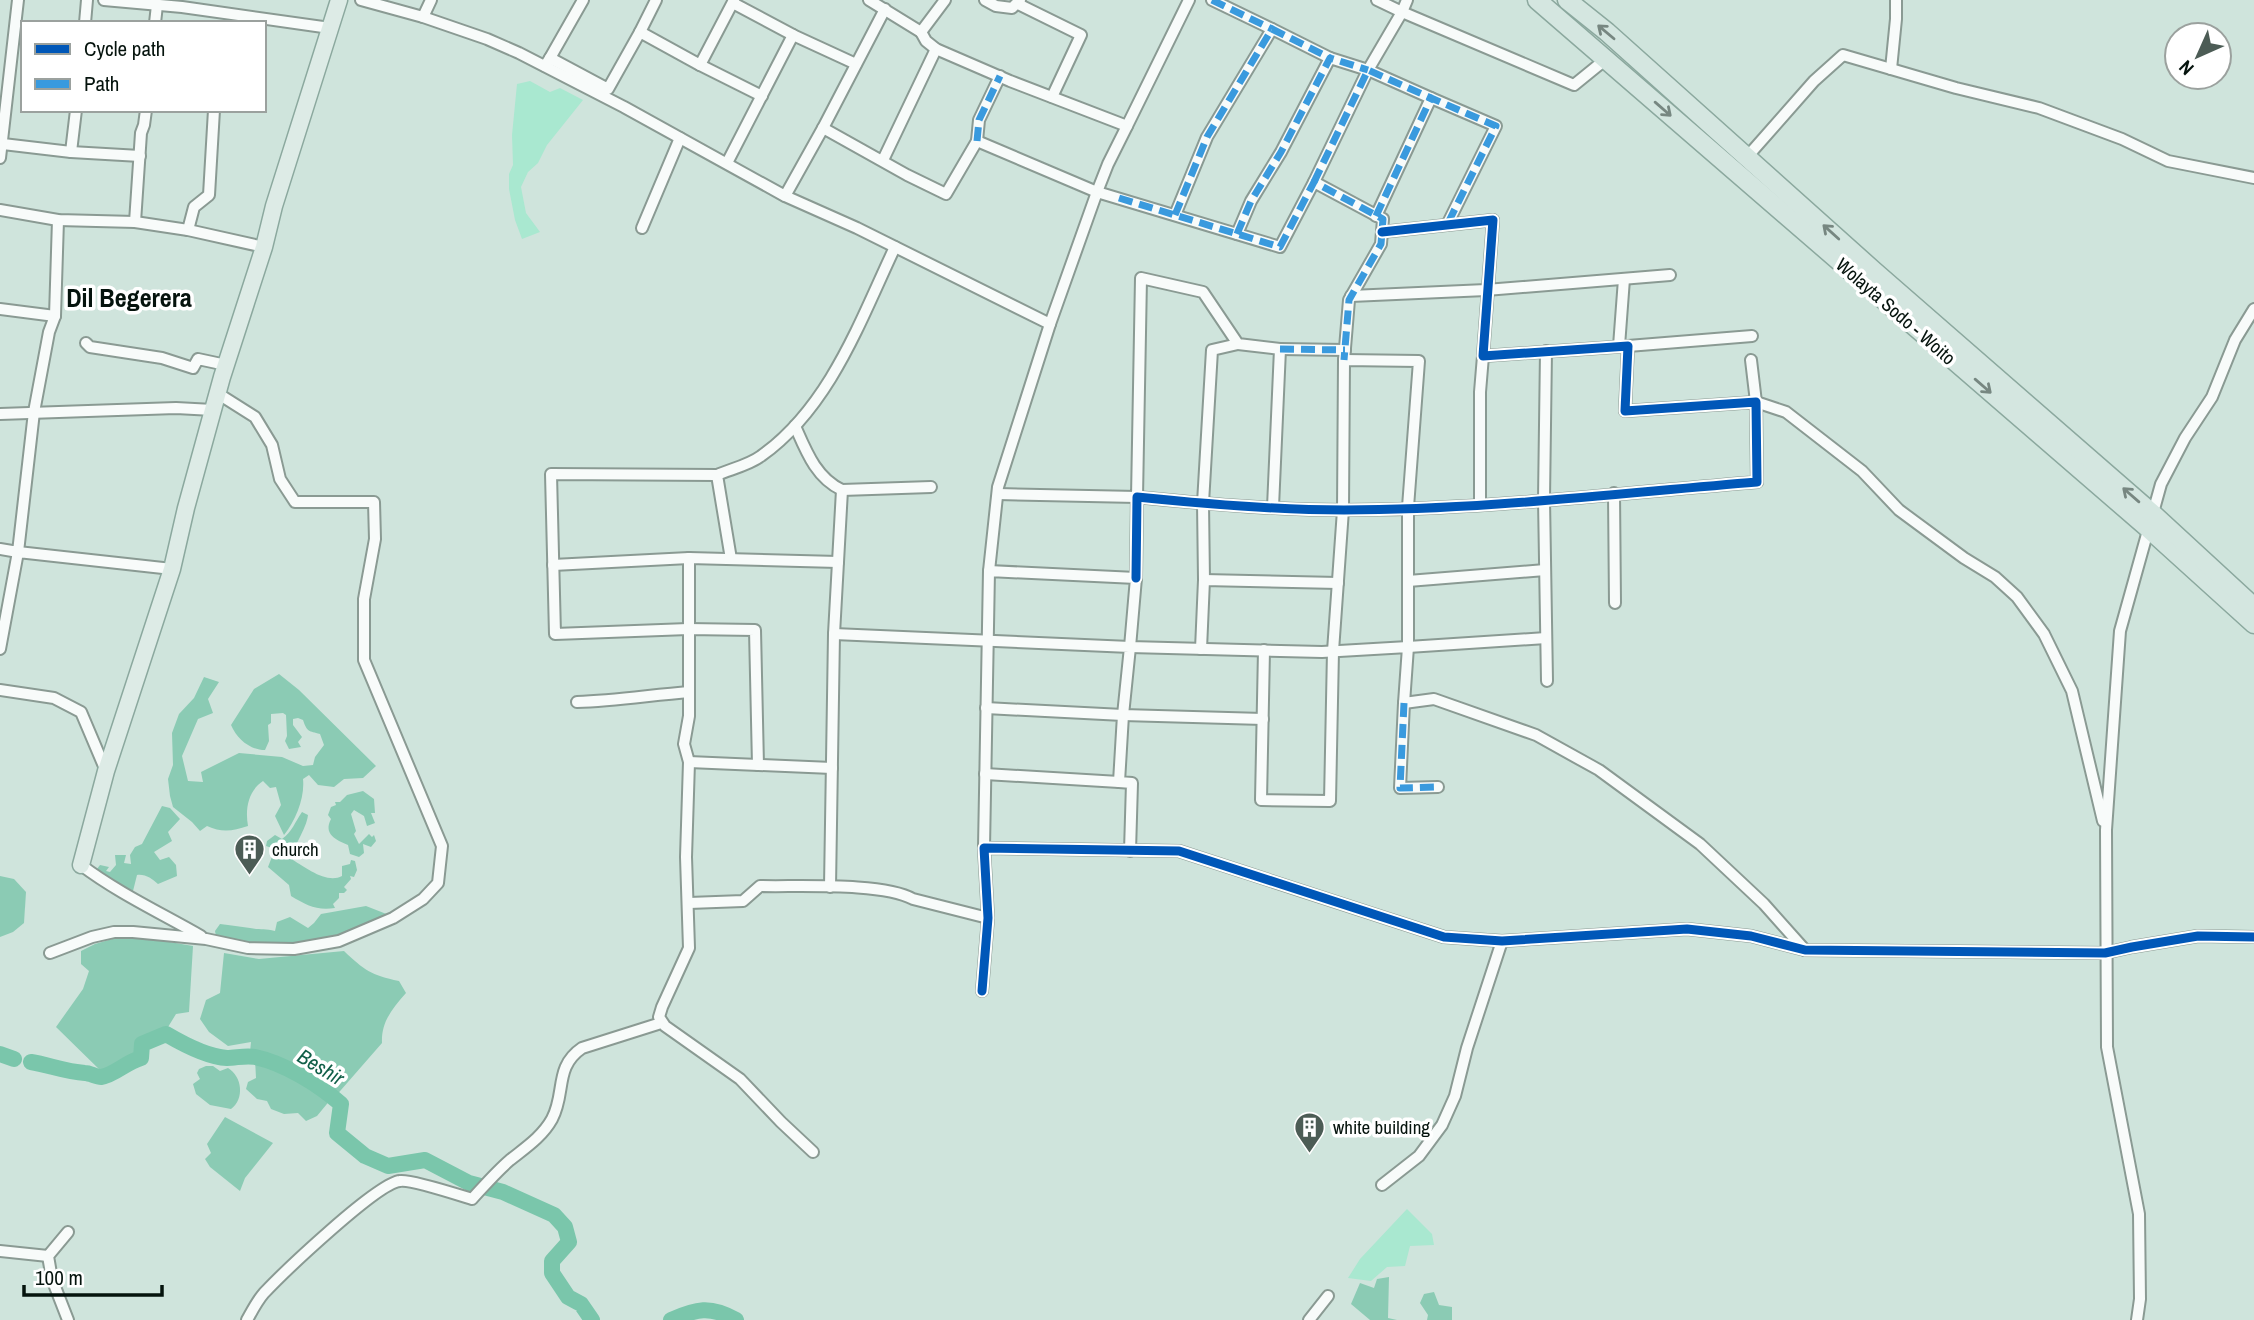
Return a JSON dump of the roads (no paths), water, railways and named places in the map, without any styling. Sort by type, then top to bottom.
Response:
[{"type":"highway","name":"Wolayta Sodo - Woito","points":[[1537,0],[2254,607]]},
{"type":"highway","name":"Wolayta Sodo - Woito","points":[[1567,0],[1747,157],[2151,522],[2254,624]]},
{"type":"highway","points":[[1635,85],[1649,70]]},
{"type":"main road","points":[[81,865],[106,771],[172,569],[217,393],[339,0]]},
{"type":"street","points":[[0,158],[3,144],[5,66],[18,0]]},
{"type":"street","points":[[85,21],[87,0]]},
{"type":"street","points":[[104,0],[157,5],[183,3],[222,19],[244,21]]},
{"type":"street","points":[[361,0],[487,39],[608,89],[656,0]]},
{"type":"street","points":[[423,17],[431,0]]},
{"type":"street","points":[[548,62],[583,0]]},
{"type":"street","points":[[869,0],[921,32],[926,41],[936,48],[1127,126]]},
{"type":"street","points":[[921,32],[945,0]]},
{"type":"street","points":[[985,0],[996,6],[1012,8],[1019,2],[1081,35],[1052,97]]},
{"type":"street","points":[[982,991],[988,918],[984,848],[989,571],[998,487],[1050,324],[1097,192],[1108,164],[1189,0]]},
{"type":"street","points":[[1212,0],[1330,58],[1368,70],[1496,126],[1447,225]]},
{"type":"street","points":[[1377,0],[1574,85],[1605,59]]},
{"type":"street","points":[[977,141],[1097,192],[1280,247],[1368,70],[1407,0]]},
{"type":"street","points":[[1891,69],[1895,0]]},
{"type":"street","points":[[700,65],[733,1],[793,35],[856,64]]},
{"type":"street","points":[[155,21],[157,5]]},
{"type":"street","points":[[785,195],[885,9]]},
{"type":"street","points":[[266,23],[330,29]]},
{"type":"street","points":[[1175,215],[1207,138],[1272,29]]},
{"type":"street","points":[[640,32],[762,96]]},
{"type":"street","points":[[727,163],[793,35]]},
{"type":"street","points":[[883,160],[936,48]]},
{"type":"street","points":[[1747,157],[1814,81],[1843,54],[1956,88],[2039,108],[2122,139],[2168,161],[2254,178]]},
{"type":"street","points":[[1237,234],[1251,201],[1281,152],[1330,58]]},
{"type":"street","points":[[548,62],[785,195],[1050,324]]},
{"type":"street","points":[[823,128],[946,194],[977,141],[979,120],[1000,76]]},
{"type":"street","points":[[1376,216],[1431,98]]},
{"type":"street","points":[[71,152],[76,112]]},
{"type":"street","points":[[135,222],[141,132],[146,112]]},
{"type":"street","points":[[188,230],[194,206],[209,195],[214,112]]},
{"type":"street","points":[[642,228],[680,138]]},
{"type":"street","points":[[3,144],[140,156]]},
{"type":"street","points":[[1264,650],[1261,800],[1330,801],[1333,651],[1343,510],[1344,355],[1349,300],[1381,244],[1382,219],[1314,182]]},
{"type":"street","points":[[0,209],[58,220],[135,222],[188,230],[264,247]]},
{"type":"street","points":[[0,649],[18,552],[34,412],[48,332],[55,316],[58,220]]},
{"type":"street","points":[[1382,232],[1493,220],[1480,392],[1480,504]]},
{"type":"street","points":[[758,765],[755,630],[688,629],[555,634],[551,474],[716,475],[758,458],[795,426],[813,405],[842,358],[895,247]]},
{"type":"street","points":[[1351,296],[1486,290],[1670,275]]},
{"type":"street","points":[[1119,782],[1136,578],[1140,278],[1203,292],[1238,344]]},
{"type":"street","points":[[1624,279],[1625,411],[1756,402],[1786,412],[1862,471],[1899,510],[1964,558],[1995,577],[2017,597],[2044,634],[2072,691],[2106,830]]},
{"type":"street","points":[[0,309],[55,316]]},
{"type":"street","points":[[2137,1320],[2140,1298],[2139,1214],[2107,1048],[2106,830],[2120,631],[2161,484],[2185,438],[2212,397],[2235,340],[2254,309]]},
{"type":"street","points":[[1483,356],[1752,336]]},
{"type":"street","points":[[86,343],[90,347],[162,358],[193,368],[198,359],[226,365]]},
{"type":"street","points":[[1201,649],[1203,503],[1212,350],[1238,344],[1419,361],[1408,507],[1408,648],[1400,789],[1438,787]]},
{"type":"street","points":[[1273,507],[1280,349]]},
{"type":"street","points":[[1546,351],[1544,499],[1547,681]]},
{"type":"street","points":[[998,494],[1137,497],[1343,510],[1480,504],[1757,482],[1756,402],[1751,360]]},
{"type":"street","points":[[50,953],[92,937],[114,932],[206,939],[248,948],[294,949],[339,941],[393,918],[423,899],[438,883],[442,846],[364,660],[364,599],[375,540],[374,502],[295,502],[280,479],[272,445],[255,417],[217,393]]},
{"type":"street","points":[[0,414],[176,408],[213,410]]},
{"type":"street","points":[[795,426],[807,454],[819,472],[830,484],[842,490],[931,487]]},
{"type":"street","points":[[716,475],[731,559]]},
{"type":"street","points":[[830,887],[834,634],[842,490]]},
{"type":"street","points":[[1614,494],[1615,603]]},
{"type":"street","points":[[0,549],[172,569]]},
{"type":"street","points":[[553,565],[689,558],[838,562]]},
{"type":"street","points":[[689,558],[689,716],[684,744],[688,762],[686,857],[689,948],[659,1017],[661,1023],[740,1079],[780,1122],[813,1152]]},
{"type":"street","points":[[1408,582],[1545,570]]},
{"type":"street","points":[[989,571],[1136,578]]},
{"type":"street","points":[[1204,580],[1338,583]]},
{"type":"street","points":[[834,634],[1130,647],[1333,651],[1546,638]]},
{"type":"street","points":[[0,690],[54,698],[81,712],[106,771]]},
{"type":"street","points":[[577,702],[689,692]]},
{"type":"street","points":[[1404,703],[1434,699],[1536,735],[1599,770],[1700,844],[1763,904],[1805,950]]},
{"type":"street","points":[[986,708],[1263,719]]},
{"type":"street","points":[[688,762],[832,768]]},
{"type":"street","points":[[985,774],[1132,783],[1130,851]]},
{"type":"street","points":[[984,848],[1179,851],[1444,937],[1502,941],[1687,929],[1751,936],[1805,950],[2105,953],[2198,936],[2254,937]]},
{"type":"street","points":[[81,865],[104,882],[206,939]]},
{"type":"street","points":[[689,903],[743,901],[760,886],[830,887],[902,893],[913,900],[988,918]]},
{"type":"street","points":[[1382,1185],[1419,1156],[1442,1125],[1455,1096],[1467,1048],[1502,941]]},
{"type":"street","points":[[247,1320],[262,1295],[285,1272],[365,1201],[387,1185],[401,1180],[472,1199],[551,1121],[558,1105],[564,1068],[572,1054],[582,1048],[661,1023]]},
{"type":"street","points":[[68,1232],[48,1256],[52,1279],[68,1320]]},
{"type":"street","points":[[0,1251],[48,1256]]},
{"type":"street","points":[[1309,1320],[1328,1296]]},
{"type":"waterway","name":"Beshir","points":[[31,1062],[101,1077],[141,1058],[142,1044],[166,1034],[211,1055],[227,1058],[255,1057],[289,1069],[341,1104],[337,1133],[365,1156],[388,1166],[425,1160],[469,1183],[503,1192],[554,1215],[565,1227],[569,1242],[552,1261],[552,1273],[568,1297],[581,1304],[592,1320]]},
{"type":"waterway","name":"Beshir","points":[[0,1054],[14,1059]]},
{"type":"waterway","name":"Beshir","points":[[671,1320],[703,1310],[718,1312],[736,1320]]},
{"type":"place","name":"church","points":[[249,876]]},
{"type":"place","name":"white building","points":[[1310,1154]]},
{"type":"district","name":"Dil Begerera","points":[[129,297]]}]
